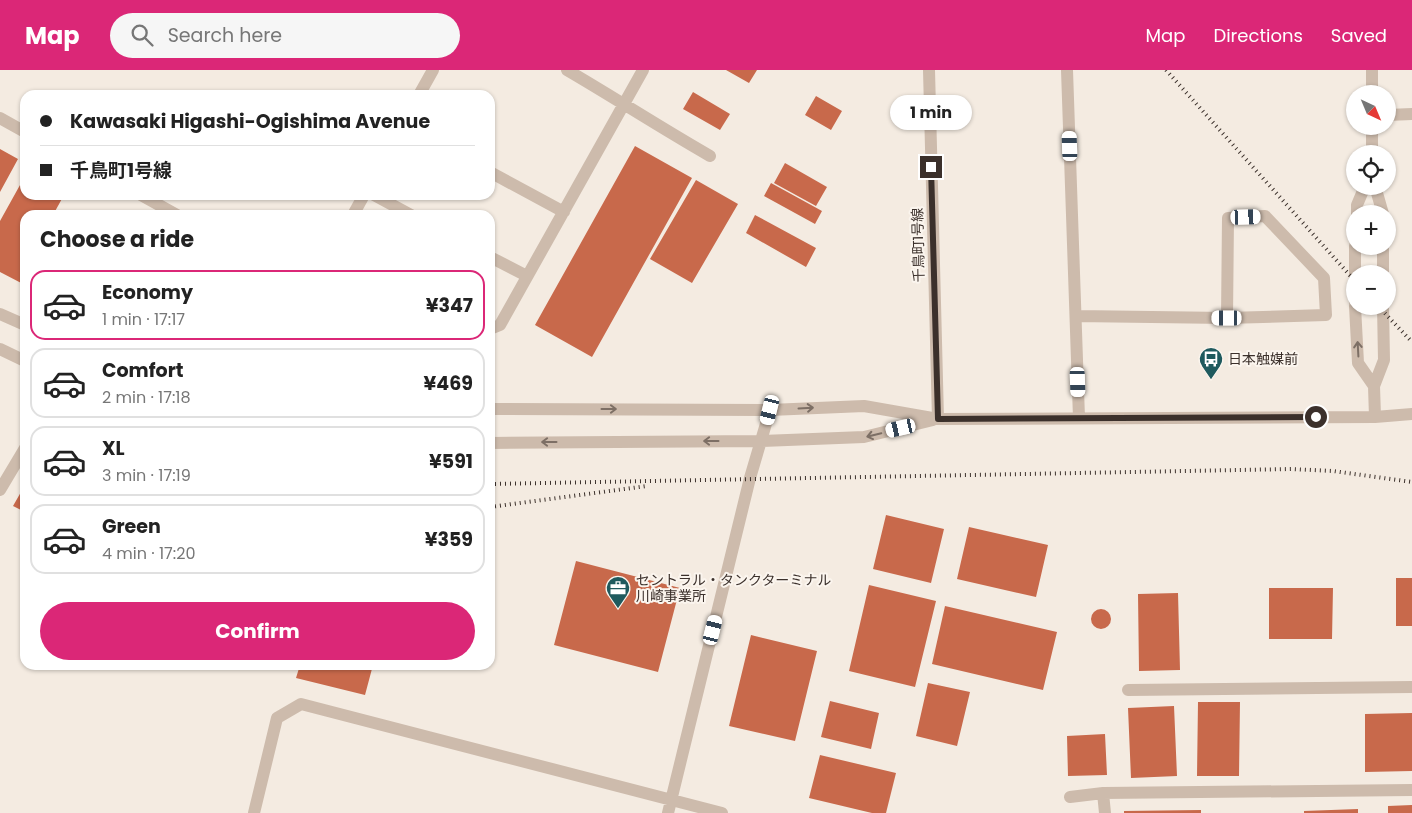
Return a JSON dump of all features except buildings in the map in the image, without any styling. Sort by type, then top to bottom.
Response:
[{"type":"street","points":[[422,90],[433,70]]},
{"type":"street","points":[[567,70],[624,104],[643,118],[710,156]]},
{"type":"street","points":[[495,327],[500,325],[643,70]]},
{"type":"street","name":"千鳥町1号線","points":[[929,70],[938,419]]},
{"type":"street","points":[[1067,70],[1079,418]]},
{"type":"street","points":[[1372,70],[1372,85]]},
{"type":"street","points":[[1396,115],[1412,114]]},
{"type":"street","points":[[0,118],[20,129]]},
{"type":"street","points":[[495,175],[564,212]]},
{"type":"street","points":[[150,200],[168,210]]},
{"type":"street","points":[[383,200],[402,210]]},
{"type":"street","points":[[1076,316],[1227,318],[1326,315],[1324,278],[1265,216],[1228,218],[1227,318]]},
{"type":"street","points":[[495,260],[527,276]]},
{"type":"street","points":[[0,314],[20,323]]},
{"type":"street","points":[[1355,315],[1358,363],[1374,386]]},
{"type":"street","points":[[1375,417],[1374,386],[1384,360],[1383,315]]},
{"type":"street","points":[[0,350],[20,359]]},
{"type":"street","points":[[495,409],[770,410],[864,406],[938,419],[1375,417],[1412,414]]},
{"type":"street","points":[[668,813],[750,478],[770,410]]},
{"type":"street","points":[[495,442],[762,441],[864,437],[938,419]]},
{"type":"street","points":[[0,490],[20,456]]},
{"type":"street","points":[[1128,690],[1412,687]]},
{"type":"street","points":[[254,813],[277,718],[301,704],[722,813]]},
{"type":"street","points":[[1070,797],[1103,793],[1412,790]]},
{"type":"street","points":[[1103,793],[1105,813]]},
{"type":"railway","points":[[1166,70],[1346,271]]},
{"type":"railway","points":[[1386,315],[1412,342]]},
{"type":"railway","points":[[495,484],[1292,469],[1333,471],[1412,482]]},
{"type":"railway","points":[[495,506],[647,486]]},
{"type":"place","name":"日本触媒前","points":[[1211,380]]},
{"type":"place","name":"セントラル・タンクターミナル 川崎事業所","points":[[618,609]]},
{"type":"route","points":[[931,167],[938,419],[1316,417]]}]
